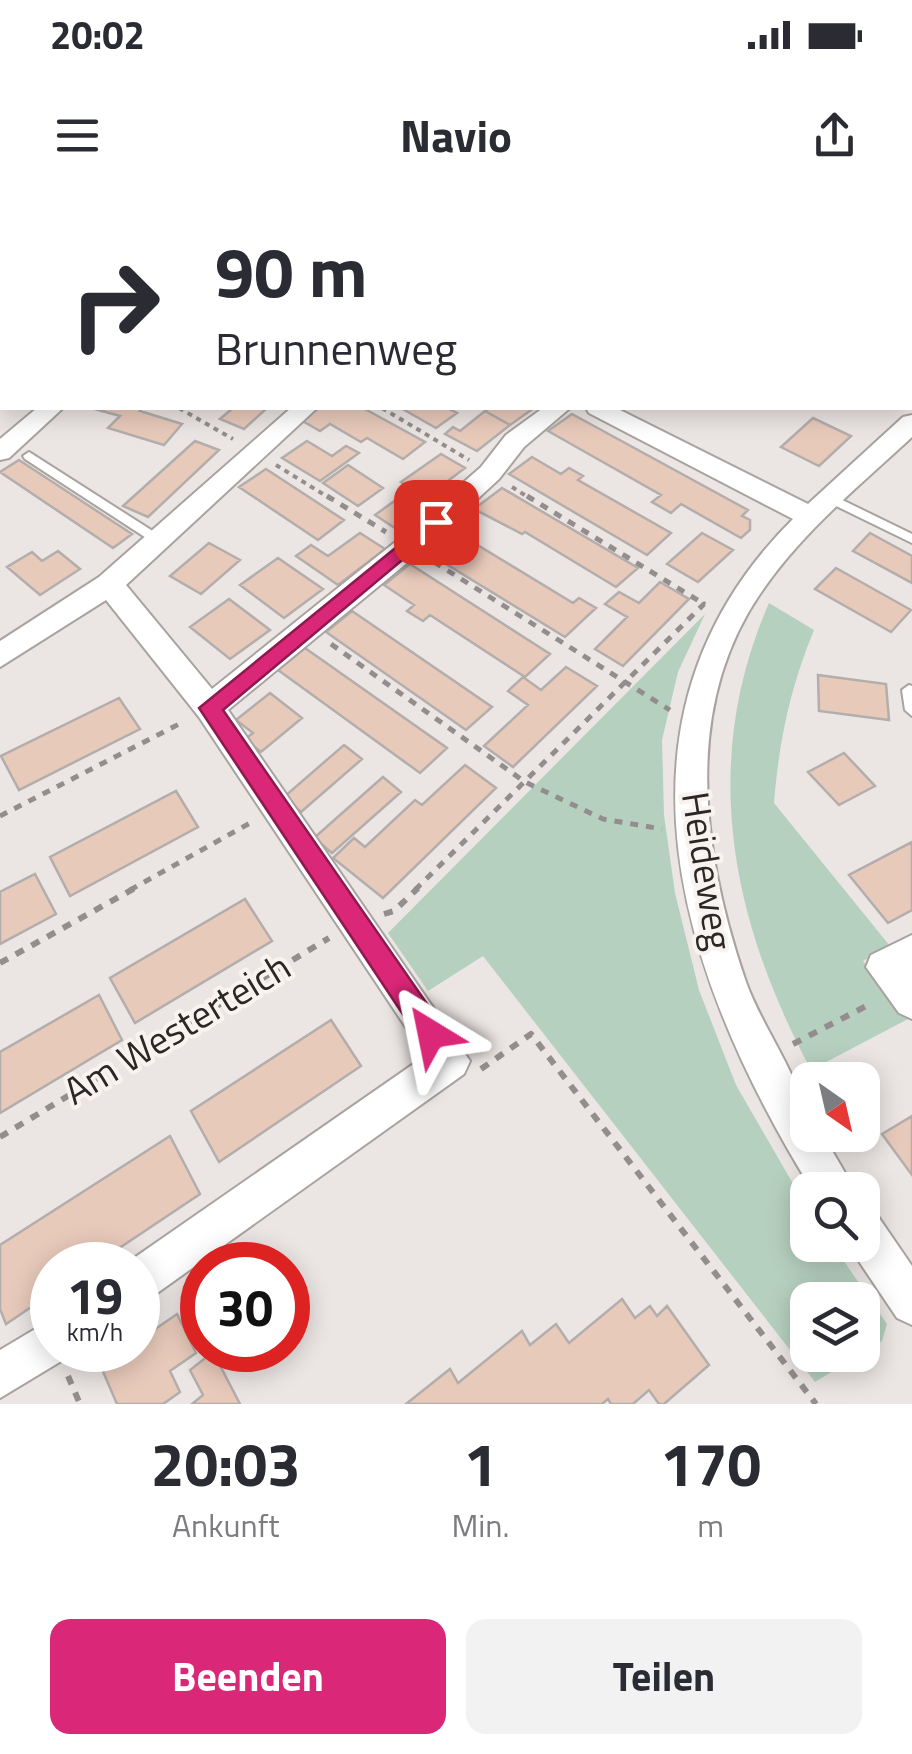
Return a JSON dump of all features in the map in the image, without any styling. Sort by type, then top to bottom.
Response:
[{"type":"street","points":[[0,452],[49,410]]},
{"type":"street","points":[[0,656],[109,584],[302,410]]},
{"type":"street","points":[[210,708],[409,546],[490,473],[515,441],[555,410]]},
{"type":"street","points":[[602,410],[822,508]]},
{"type":"street","name":"Heideweg","points":[[824,1172],[758,1062],[712,940],[693,834],[690,786],[695,724],[711,662],[718,608],[758,576],[822,508],[912,423]]},
{"type":"street","points":[[109,584],[210,708],[450,1061],[160,1265]]},
{"type":"street","points":[[907,994],[884,966],[912,952]]},
{"type":"street","points":[[880,1256],[912,1303]]},
{"type":"street","points":[[0,1376],[30,1356]]},
{"type":"lane","points":[[29,456],[158,540]]},
{"type":"lane","points":[[822,508],[912,538]]},
{"type":"lane","points":[[909,690],[912,710]]},
{"type":"path","points":[[182,410],[695,724]]},
{"type":"path","points":[[385,410],[718,608]]},
{"type":"path","name":"Am Westerteich","points":[[0,1136],[354,922],[394,911],[624,682],[718,608]]},
{"type":"path","points":[[308,628],[525,782],[603,820],[693,834]]},
{"type":"path","points":[[0,816],[210,708]]},
{"type":"path","points":[[0,963],[278,807]]},
{"type":"path","points":[[758,1062],[907,994]]},
{"type":"path","points":[[450,1061],[476,1072],[531,1034],[816,1404]]},
{"type":"green space","points":[[769,603],[814,630],[787,715],[774,803],[890,946],[863,961],[908,1019],[826,1062],[807,1062],[783,1013],[744,899],[730,782],[735,722],[747,663]]},
{"type":"green space","points":[[705,614],[678,672],[662,740],[664,815],[675,893],[699,990],[736,1085],[790,1179],[790,1262],[845,1262],[858,1282],[790,1282],[790,1350],[483,956],[428,991],[388,933]]},
{"type":"green space","points":[[880,1314],[887,1324],[880,1342]]},
{"type":"green space","points":[[807,1372],[831,1372],[815,1382]]},
{"type":"building","points":[[98,410],[141,410],[182,424],[164,445],[108,428],[120,416]]},
{"type":"building","points":[[231,410],[265,410],[244,429],[220,419]]},
{"type":"building","points":[[313,410],[367,410],[425,442],[403,459],[367,438],[361,442],[330,424],[320,431],[299,419]]},
{"type":"building","points":[[404,410],[457,413],[436,428]]},
{"type":"building","points":[[487,410],[531,410],[510,425]]},
{"type":"building","points":[[485,411],[510,425],[477,451],[445,434],[453,427],[460,431]]},
{"type":"building","points":[[572,414],[748,510],[742,516],[750,520],[750,530],[741,538],[681,504],[671,513],[652,502],[661,495],[548,431]]},
{"type":"building","points":[[813,418],[851,436],[819,466],[781,447]]},
{"type":"building","points":[[195,441],[219,450],[148,517],[123,506]]},
{"type":"building","points":[[307,441],[332,456],[346,446],[359,453],[320,481],[282,458]]},
{"type":"building","points":[[441,454],[465,468],[428,496],[439,502],[401,532],[375,515],[411,489],[401,482]]},
{"type":"building","points":[[532,457],[561,474],[569,468],[583,476],[578,480],[671,533],[647,555],[509,474]]},
{"type":"building","points":[[19,460],[132,534],[113,548],[0,472]]},
{"type":"building","points":[[348,465],[383,488],[358,506],[323,483]]},
{"type":"building","points":[[266,469],[344,520],[318,540],[239,487]]},
{"type":"building","points":[[502,488],[638,568],[616,587],[525,532],[522,534],[474,509]]},
{"type":"building","points":[[451,529],[573,603],[579,598],[596,608],[565,637],[425,551]]},
{"type":"building","points":[[360,533],[385,549],[338,585],[296,556],[311,545],[328,556]]},
{"type":"building","points":[[702,533],[733,550],[698,582],[667,564]]},
{"type":"building","points":[[870,533],[912,556],[912,583],[853,551]]},
{"type":"building","points":[[209,543],[240,560],[201,594],[170,576]]},
{"type":"building","points":[[58,551],[80,569],[40,595],[7,567],[32,552],[42,561]]},
{"type":"building","points":[[278,558],[323,589],[284,618],[240,585]]},
{"type":"building","points":[[410,564],[550,654],[525,677],[430,615],[423,621],[407,611],[414,605],[384,585]]},
{"type":"building","points":[[836,568],[911,610],[891,632],[815,589]]},
{"type":"building","points":[[660,582],[689,599],[623,666],[595,649],[627,617],[605,604],[619,592],[639,603]]},
{"type":"building","points":[[229,599],[270,630],[230,659],[190,627]]},
{"type":"building","points":[[352,611],[492,707],[466,730],[326,632]]},
{"type":"building","points":[[305,648],[447,748],[420,773],[278,670]]},
{"type":"building","points":[[566,667],[597,686],[513,767],[484,746],[528,705],[508,691],[523,677],[541,690]]},
{"type":"building","points":[[818,675],[886,684],[889,720],[819,711]]},
{"type":"building","points":[[270,693],[302,718],[261,752],[245,739],[253,733],[236,720]]},
{"type":"building","points":[[119,698],[140,729],[19,790],[1,756]]},
{"type":"building","points":[[344,745],[362,759],[301,812],[284,797]]},
{"type":"building","points":[[844,753],[875,786],[839,805],[808,772]]},
{"type":"building","points":[[465,765],[496,788],[383,898],[333,858],[354,838],[365,847],[415,800],[422,805]]},
{"type":"building","points":[[383,777],[401,792],[332,853],[314,838]]},
{"type":"building","points":[[176,791],[198,827],[70,896],[50,857]]},
{"type":"building","points":[[912,842],[912,910],[888,923],[849,875]]},
{"type":"building","points":[[35,874],[56,914],[0,944],[0,892]]},
{"type":"building","points":[[245,899],[272,941],[135,1023],[110,978]]},
{"type":"building","points":[[99,995],[122,1040],[0,1113],[0,1052]]},
{"type":"building","points":[[331,1020],[361,1066],[219,1162],[191,1111]]},
{"type":"building","points":[[912,1116],[912,1175],[882,1134]]},
{"type":"building","points":[[170,1136],[200,1194],[128,1242],[30,1242],[30,1308],[6,1324],[0,1309],[0,1245]]},
{"type":"building","points":[[622,1299],[635,1318],[650,1306],[657,1316],[667,1306],[709,1365],[664,1404],[659,1404],[649,1390],[633,1404],[611,1404],[608,1399],[602,1404],[406,1404],[450,1369],[458,1383],[522,1331],[530,1345],[556,1324],[569,1343]]},
{"type":"building","points":[[177,1314],[180,1320],[180,1364],[170,1371],[180,1392],[163,1404],[117,1404],[103,1372],[160,1372],[160,1326]]},
{"type":"building","points":[[191,1372],[223,1372],[240,1404],[192,1404],[203,1395]]},
{"type":"route","points":[[431,1034],[210,708],[436,522]]}]
